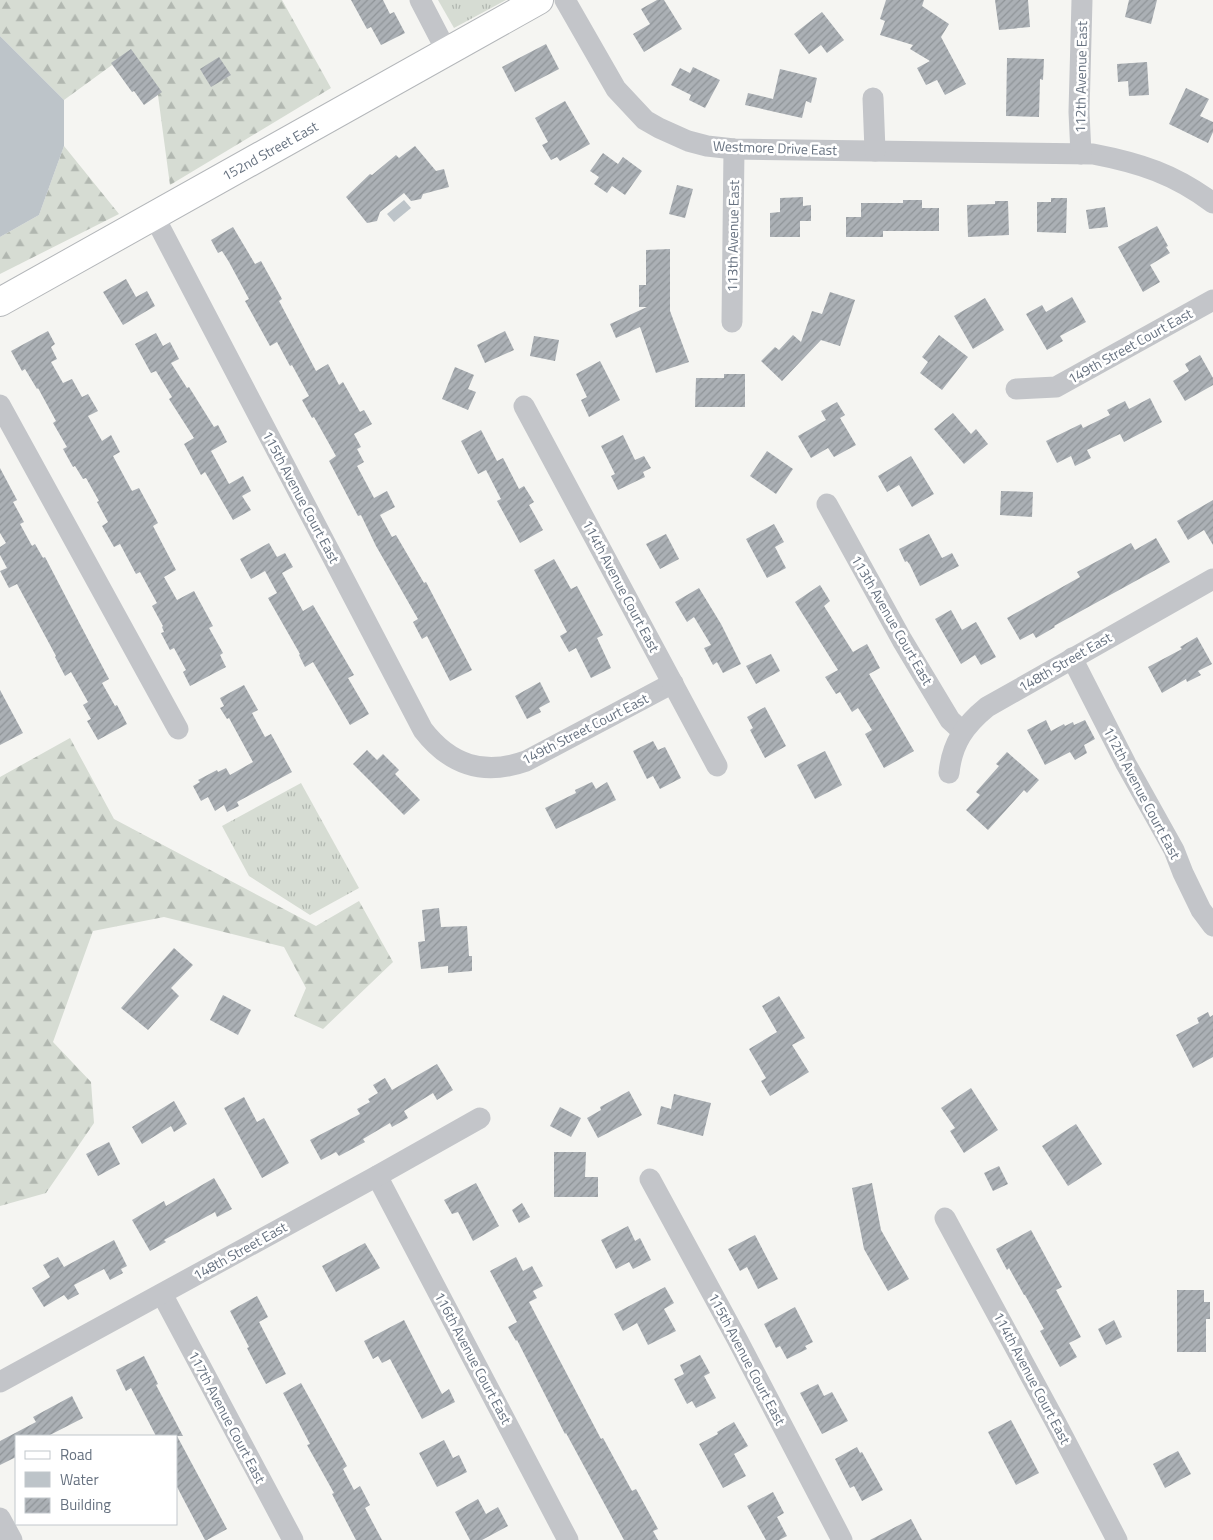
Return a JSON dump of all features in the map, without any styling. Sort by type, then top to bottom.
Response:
[{"type":"main road","name":"152nd Street East","points":[[0,302],[540,0]]},
{"type":"street","points":[[420,0],[447,52]]},
{"type":"street","name":"Westmore Drive East","points":[[565,0],[616,89],[645,120],[688,141],[707,146],[734,149],[1081,154],[1116,158],[1144,166],[1185,184],[1212,200]]},
{"type":"street","name":"112th Avenue East","points":[[1081,154],[1079,112],[1082,0]]},
{"type":"street","points":[[874,98],[875,151]]},
{"type":"street","name":"113th Avenue East","points":[[732,322],[734,149]]},
{"type":"street","name":"115th Avenue Court East","points":[[154,216],[423,730],[442,750],[464,763]]},
{"type":"street","name":"149th Street Court East","points":[[1016,389],[1056,387],[1213,300]]},
{"type":"street","points":[[0,405],[178,729]]},
{"type":"street","name":"114th Avenue Court East","points":[[524,406],[717,766]]},
{"type":"street","name":"113th Avenue Court East","points":[[827,504],[902,640],[950,720],[962,731]]},
{"type":"street","name":"148th Street East","points":[[948,773],[949,765],[962,731],[987,707],[1213,579]]},
{"type":"street","name":"112th Avenue Court East","points":[[1072,658],[1126,764],[1174,850],[1201,910],[1213,926]]},
{"type":"street","name":"149th Street Court East","points":[[464,763],[486,768],[500,768],[526,761],[673,683]]},
{"type":"street","name":"148th Street East","points":[[0,1382],[480,1118]]},
{"type":"street","name":"116th Avenue Court East","points":[[377,1176],[568,1540]]},
{"type":"street","name":"115th Avenue Court East","points":[[650,1179],[733,1331],[842,1540]]},
{"type":"street","name":"114th Avenue Court East","points":[[945,1218],[1056,1422],[1117,1540]]},
{"type":"street","name":"117th Avenue Court East","points":[[162,1294],[293,1540]]},
{"type":"street","points":[[0,1518],[12,1540]]},
{"type":"green space","points":[[0,0],[282,0],[331,88],[170,185],[157,88],[112,65],[64,100],[0,36]]},
{"type":"green space","points":[[438,0],[506,0],[454,28]]},
{"type":"green space","points":[[64,146],[119,214],[0,274],[0,237],[39,215]]},
{"type":"green space","points":[[70,738],[114,819],[316,926],[359,901],[393,962],[323,1029],[294,1016],[306,988],[284,947],[164,917],[93,931],[53,1042],[91,1082],[94,1123],[46,1193],[0,1206],[0,777]]},
{"type":"green space","points":[[301,783],[359,888],[310,915],[249,876],[222,826]]},
{"type":"water","points":[[0,36],[64,100],[64,146],[39,215],[0,237]]},
{"type":"water","points":[[404,200],[411,208],[394,222],[387,214]]},
{"type":"building","points":[[351,0],[383,0],[390,14],[394,12],[405,33],[381,45],[371,27],[367,29]]},
{"type":"building","points":[[657,0],[664,0],[682,29],[644,52],[633,34],[650,24],[641,9]]},
{"type":"building","points":[[886,0],[924,0],[922,6],[949,24],[941,37],[966,84],[945,95],[937,80],[926,85],[917,68],[930,61],[910,49],[913,45],[880,35],[885,21],[880,19]]},
{"type":"building","points":[[995,0],[1028,0],[1030,27],[999,30]]},
{"type":"building","points":[[1129,0],[1157,0],[1151,24],[1125,17]]},
{"type":"building","points":[[822,12],[844,40],[827,53],[821,45],[809,54],[794,34]]},
{"type":"building","points":[[546,44],[559,69],[515,92],[502,67]]},
{"type":"building","points":[[131,49],[162,92],[144,105],[111,63]]},
{"type":"building","points":[[219,57],[231,75],[211,87],[200,69]]},
{"type":"building","points":[[1007,58],[1044,59],[1043,80],[1040,79],[1039,117],[1006,116]]},
{"type":"building","points":[[1147,62],[1149,95],[1129,96],[1128,81],[1118,82],[1117,64]]},
{"type":"building","points":[[693,67],[720,80],[705,108],[689,100],[691,95],[671,85],[680,68],[690,73]]},
{"type":"building","points":[[780,69],[817,78],[811,103],[806,101],[802,118],[745,105],[748,93],[773,99]]},
{"type":"building","points":[[1186,88],[1209,99],[1200,116],[1213,122],[1213,132],[1208,143],[1169,124]]},
{"type":"building","points":[[565,101],[590,144],[560,161],[557,157],[551,160],[542,145],[548,142],[535,118]]},
{"type":"building","points":[[415,146],[436,171],[444,169],[449,187],[423,194],[421,199],[411,201],[404,193],[380,212],[377,221],[367,223],[346,197],[370,174],[372,175],[396,155],[399,158]]},
{"type":"building","points":[[603,153],[618,164],[623,157],[642,171],[625,195],[612,186],[607,193],[594,184],[599,177],[590,171]]},
{"type":"building","points":[[677,185],[693,189],[685,218],[669,214]]},
{"type":"building","points":[[803,197],[803,206],[811,205],[811,221],[800,221],[800,237],[770,237],[770,213],[780,212],[780,198]]},
{"type":"building","points":[[1051,198],[1067,198],[1066,233],[1037,232],[1037,202],[1051,202]]},
{"type":"building","points":[[903,200],[922,200],[922,208],[939,208],[939,231],[883,231],[883,237],[846,237],[846,217],[861,217],[861,203],[903,203]]},
{"type":"building","points":[[995,201],[1008,201],[1009,235],[968,237],[967,205],[995,204]]},
{"type":"building","points":[[1105,207],[1108,227],[1089,229],[1086,210]]},
{"type":"building","points":[[1157,226],[1170,253],[1150,265],[1160,282],[1143,292],[1118,247]]},
{"type":"building","points":[[233,227],[255,264],[261,261],[282,299],[279,301],[316,371],[328,364],[339,385],[343,382],[360,412],[364,410],[372,424],[354,434],[361,447],[357,449],[364,462],[357,466],[374,498],[387,491],[395,507],[380,515],[392,537],[396,535],[424,583],[426,582],[472,670],[450,681],[427,636],[422,639],[413,622],[418,619],[376,546],[361,515],[358,516],[329,461],[336,456],[302,400],[309,396],[277,342],[270,346],[245,301],[249,299],[229,262],[222,251],[218,253],[211,240]]},
{"type":"building","points":[[670,249],[670,311],[689,362],[656,373],[640,327],[616,338],[610,324],[647,307],[639,307],[639,285],[646,285],[646,250]]},
{"type":"building","points":[[126,279],[136,297],[147,291],[155,306],[123,325],[103,292]]},
{"type":"building","points":[[830,292],[855,300],[840,346],[821,340],[782,381],[761,361],[775,347],[779,350],[793,335],[801,342],[812,311],[822,314]]},
{"type":"building","points":[[1072,297],[1086,322],[1060,336],[1063,341],[1047,350],[1026,314],[1042,305],[1046,312]]},
{"type":"building","points":[[985,298],[1004,330],[973,349],[954,316]]},
{"type":"building","points":[[48,331],[55,344],[51,347],[57,359],[51,362],[63,383],[72,379],[82,397],[88,394],[98,411],[88,416],[102,441],[111,435],[120,452],[113,456],[132,491],[139,488],[158,523],[153,526],[176,570],[164,577],[177,600],[194,591],[213,626],[209,628],[223,653],[220,655],[226,667],[190,686],[183,672],[186,670],[174,648],[170,650],[161,633],[164,632],[163,626],[152,606],[157,603],[140,572],[136,574],[120,544],[114,547],[102,526],[108,522],[97,502],[99,501],[86,478],[83,479],[75,466],[73,467],[63,449],[67,447],[53,423],[56,421],[38,388],[25,369],[22,371],[11,351]]},
{"type":"building","points":[[505,331],[514,350],[485,363],[477,345]]},
{"type":"building","points":[[156,333],[163,346],[170,342],[179,359],[171,363],[187,388],[189,387],[214,427],[218,425],[227,442],[211,451],[229,484],[243,476],[251,491],[242,496],[251,510],[233,520],[205,472],[201,475],[184,444],[194,438],[169,399],[172,397],[156,371],[151,373],[135,344]]},
{"type":"building","points":[[939,335],[968,357],[942,390],[920,373],[928,362],[922,357]]},
{"type":"building","points":[[534,336],[559,340],[555,361],[530,356]]},
{"type":"building","points":[[1200,355],[1213,378],[1213,385],[1185,401],[1173,381],[1189,371],[1185,364]]},
{"type":"building","points":[[600,361],[620,400],[589,417],[581,400],[587,397],[576,374]]},
{"type":"building","points":[[455,367],[474,375],[468,389],[476,392],[468,410],[442,399]]},
{"type":"building","points":[[724,374],[745,374],[745,407],[695,407],[696,378],[724,378]]},
{"type":"building","points":[[1150,398],[1162,422],[1124,442],[1120,434],[1087,450],[1091,458],[1075,466],[1071,456],[1057,463],[1046,441],[1081,424],[1083,428],[1110,415],[1107,410],[1125,401],[1129,409]]},
{"type":"building","points":[[837,402],[845,415],[840,418],[856,445],[834,457],[828,448],[811,458],[798,436],[826,420],[821,411]]},
{"type":"building","points":[[953,413],[971,434],[976,429],[988,444],[964,464],[934,429]]},
{"type":"building","points":[[481,430],[497,461],[503,458],[519,489],[524,486],[534,502],[529,505],[543,530],[520,543],[497,501],[501,499],[486,470],[478,474],[461,441]]},
{"type":"building","points":[[623,435],[635,460],[644,456],[651,468],[643,472],[645,477],[618,490],[611,476],[615,474],[601,446]]},
{"type":"building","points":[[767,451],[793,469],[776,494],[750,476]]},
{"type":"building","points":[[911,456],[934,494],[912,507],[899,485],[887,492],[878,476]]},
{"type":"building","points":[[0,468],[17,500],[13,502],[24,522],[20,524],[32,546],[35,544],[43,558],[45,557],[109,679],[102,683],[127,724],[98,740],[87,721],[91,719],[83,705],[88,702],[71,672],[65,676],[17,584],[9,588],[0,571],[7,568],[0,555],[0,547],[6,543],[0,533]]},
{"type":"building","points":[[1001,491],[1033,492],[1032,517],[1000,515]]},
{"type":"building","points":[[1213,500],[1213,545],[1204,530],[1188,540],[1177,521]]},
{"type":"building","points":[[774,524],[784,542],[775,547],[786,568],[767,578],[746,539]]},
{"type":"building","points":[[666,534],[679,559],[660,569],[646,544]]},
{"type":"building","points":[[929,534],[942,558],[952,553],[959,566],[920,586],[910,565],[907,561],[905,562],[899,549]]},
{"type":"building","points":[[1156,538],[1170,562],[1054,626],[1036,638],[1033,633],[1020,640],[1007,618],[1080,577],[1077,572],[1131,543],[1135,550]]},
{"type":"building","points":[[269,543],[277,557],[285,553],[293,567],[282,573],[303,611],[313,605],[354,675],[348,678],[369,714],[350,725],[313,662],[305,667],[300,654],[268,598],[277,593],[265,571],[251,579],[240,559]]},
{"type":"building","points":[[554,559],[571,589],[577,586],[603,635],[597,638],[611,668],[591,678],[576,648],[569,652],[560,636],[567,632],[534,570]]},
{"type":"building","points":[[820,585],[830,601],[824,606],[853,652],[867,644],[880,668],[869,674],[914,751],[884,768],[865,734],[872,730],[858,708],[852,712],[840,692],[836,694],[825,677],[838,670],[795,602]]},
{"type":"building","points":[[699,588],[721,624],[741,664],[723,673],[717,662],[713,665],[704,648],[711,645],[694,617],[687,622],[675,602]]},
{"type":"building","points":[[951,610],[962,630],[976,622],[996,657],[981,665],[975,655],[961,664],[935,619]]},
{"type":"building","points":[[1197,637],[1212,664],[1198,671],[1201,675],[1187,682],[1186,679],[1162,693],[1148,667],[1182,649],[1180,647]]},
{"type":"building","points":[[771,654],[780,671],[756,684],[746,666]]},
{"type":"building","points":[[540,682],[550,702],[539,708],[541,712],[527,719],[515,696]]},
{"type":"building","points":[[244,685],[258,710],[252,713],[265,737],[271,734],[292,772],[237,802],[239,806],[227,812],[224,805],[215,811],[208,797],[201,801],[193,786],[200,782],[198,780],[217,770],[218,772],[226,768],[230,775],[253,762],[229,718],[227,719],[220,708],[224,706],[220,698]]},
{"type":"building","points":[[0,690],[23,733],[0,745]]},
{"type":"building","points":[[765,707],[786,746],[765,758],[750,730],[753,728],[747,717]]},
{"type":"building","points":[[1046,720],[1051,731],[1064,724],[1065,726],[1073,722],[1074,725],[1085,720],[1095,739],[1084,745],[1087,753],[1075,760],[1070,752],[1045,765],[1027,730]]},
{"type":"building","points":[[653,741],[658,750],[665,747],[681,778],[660,789],[653,776],[647,779],[633,751]]},
{"type":"building","points":[[367,750],[377,760],[383,754],[399,770],[395,774],[420,800],[404,815],[353,764]]},
{"type":"building","points":[[825,751],[842,785],[815,799],[797,765]]},
{"type":"building","points":[[1007,752],[1039,780],[1027,793],[1024,790],[988,830],[966,810],[980,795],[976,792],[999,766],[996,764]]},
{"type":"building","points":[[592,782],[596,789],[607,782],[616,800],[556,829],[545,808],[576,793],[575,790]]},
{"type":"building","points":[[439,908],[441,927],[467,926],[469,956],[472,956],[472,971],[448,973],[448,966],[421,969],[418,942],[425,941],[422,910]]},
{"type":"building","points":[[174,948],[193,965],[171,988],[179,996],[148,1030],[121,1008]]},
{"type":"building","points":[[223,995],[251,1010],[238,1035],[210,1020]]},
{"type":"building","points":[[779,996],[805,1038],[792,1045],[809,1072],[770,1096],[761,1081],[766,1078],[749,1049],[777,1032],[762,1006]]},
{"type":"building","points":[[1208,1012],[1210,1017],[1213,1015],[1213,1057],[1193,1068],[1176,1035],[1199,1023],[1197,1018]]},
{"type":"building","points":[[437,1064],[453,1090],[437,1100],[433,1093],[404,1111],[408,1118],[392,1127],[390,1123],[363,1139],[365,1142],[339,1156],[336,1152],[321,1160],[310,1140],[360,1114],[357,1109],[370,1102],[368,1099],[378,1093],[373,1085],[385,1078],[392,1090]]},
{"type":"building","points":[[971,1088],[998,1130],[964,1153],[950,1131],[955,1128],[941,1108]]},
{"type":"building","points":[[629,1091],[642,1115],[598,1138],[587,1118],[601,1110],[600,1107]]},
{"type":"building","points":[[674,1094],[711,1103],[703,1136],[657,1124],[661,1106],[671,1109]]},
{"type":"building","points":[[244,1097],[257,1122],[264,1118],[289,1163],[262,1178],[224,1108]]},
{"type":"building","points":[[174,1101],[187,1124],[174,1132],[171,1126],[142,1144],[132,1127]]},
{"type":"building","points":[[560,1107],[581,1118],[571,1137],[550,1126]]},
{"type":"building","points":[[1076,1124],[1102,1164],[1068,1186],[1042,1146]]},
{"type":"building","points":[[109,1142],[120,1164],[98,1176],[86,1154]]},
{"type":"building","points":[[554,1152],[586,1152],[585,1177],[598,1177],[598,1197],[554,1197]]},
{"type":"building","points":[[999,1166],[1008,1184],[993,1191],[984,1173]]},
{"type":"building","points":[[214,1178],[232,1209],[217,1217],[215,1212],[164,1240],[166,1242],[150,1251],[132,1220],[164,1201],[166,1206]]},
{"type":"building","points":[[476,1183],[499,1226],[473,1241],[458,1212],[452,1214],[444,1200]]},
{"type":"building","points":[[872,1183],[881,1230],[909,1279],[888,1291],[864,1249],[852,1188]]},
{"type":"building","points":[[522,1203],[530,1217],[519,1223],[512,1210]]},
{"type":"building","points":[[628,1226],[635,1241],[640,1238],[651,1260],[633,1269],[629,1262],[616,1269],[601,1240]]},
{"type":"building","points":[[1031,1230],[1062,1287],[1056,1290],[1081,1337],[1069,1343],[1077,1357],[1060,1367],[1040,1331],[1044,1329],[996,1249]]},
{"type":"building","points":[[755,1235],[778,1279],[758,1289],[747,1267],[740,1271],[728,1249]]},
{"type":"building","points":[[114,1240],[127,1266],[121,1269],[123,1273],[110,1280],[104,1269],[74,1285],[79,1294],[68,1300],[64,1295],[44,1307],[32,1288],[50,1277],[43,1265],[58,1257],[64,1267]]},
{"type":"building","points":[[365,1243],[380,1268],[336,1292],[322,1266]]},
{"type":"building","points":[[516,1257],[523,1271],[532,1266],[543,1286],[533,1291],[537,1298],[529,1302],[601,1439],[603,1438],[632,1491],[636,1489],[658,1529],[653,1531],[658,1540],[624,1540],[565,1434],[517,1340],[508,1327],[517,1322],[490,1271]]},
{"type":"building","points":[[665,1287],[674,1303],[664,1309],[676,1331],[648,1345],[637,1323],[623,1331],[614,1314]]},
{"type":"building","points":[[1177,1290],[1204,1290],[1204,1302],[1210,1302],[1210,1319],[1206,1319],[1206,1352],[1177,1352]]},
{"type":"building","points":[[257,1296],[268,1317],[259,1322],[286,1374],[266,1384],[230,1311]]},
{"type":"building","points":[[795,1307],[813,1342],[805,1346],[807,1349],[787,1359],[780,1346],[776,1348],[764,1324]]},
{"type":"building","points":[[404,1320],[442,1394],[449,1389],[455,1402],[422,1419],[390,1359],[382,1363],[378,1356],[373,1359],[364,1341]]},
{"type":"building","points":[[1114,1320],[1122,1337],[1106,1345],[1098,1329]]},
{"type":"building","points":[[700,1355],[710,1373],[704,1376],[716,1398],[696,1408],[692,1401],[687,1404],[674,1379],[684,1374],[680,1365]]},
{"type":"building","points":[[144,1356],[158,1384],[156,1385],[183,1436],[155,1435],[131,1388],[126,1391],[116,1370]]},
{"type":"building","points":[[301,1383],[347,1466],[343,1469],[354,1490],[360,1486],[370,1505],[365,1508],[382,1540],[356,1540],[332,1494],[334,1493],[307,1445],[310,1444],[283,1393]]},
{"type":"building","points":[[818,1384],[824,1396],[832,1392],[848,1421],[822,1434],[800,1393]]},
{"type":"building","points":[[72,1396],[83,1418],[50,1435],[15,1435],[15,1458],[0,1465],[0,1441],[36,1422],[33,1417]]},
{"type":"building","points":[[1011,1420],[1039,1473],[1016,1485],[988,1432]]},
{"type":"building","points":[[734,1422],[748,1446],[734,1454],[746,1476],[723,1488],[699,1444],[718,1434],[717,1432]]},
{"type":"building","points":[[178,1438],[227,1529],[205,1540],[178,1489]]},
{"type":"building","points":[[444,1440],[453,1458],[459,1455],[467,1472],[437,1487],[419,1453]]},
{"type":"building","points":[[857,1447],[860,1453],[862,1452],[883,1490],[862,1501],[854,1486],[850,1488],[835,1459]]},
{"type":"building","points":[[1178,1451],[1191,1474],[1165,1488],[1153,1464]]},
{"type":"building","points":[[773,1492],[784,1513],[777,1517],[787,1536],[779,1540],[766,1540],[747,1506]]},
{"type":"building","points":[[478,1499],[486,1514],[498,1507],[508,1526],[482,1540],[470,1540],[455,1512]]},
{"type":"building","points":[[911,1519],[922,1540],[870,1540]]}]
